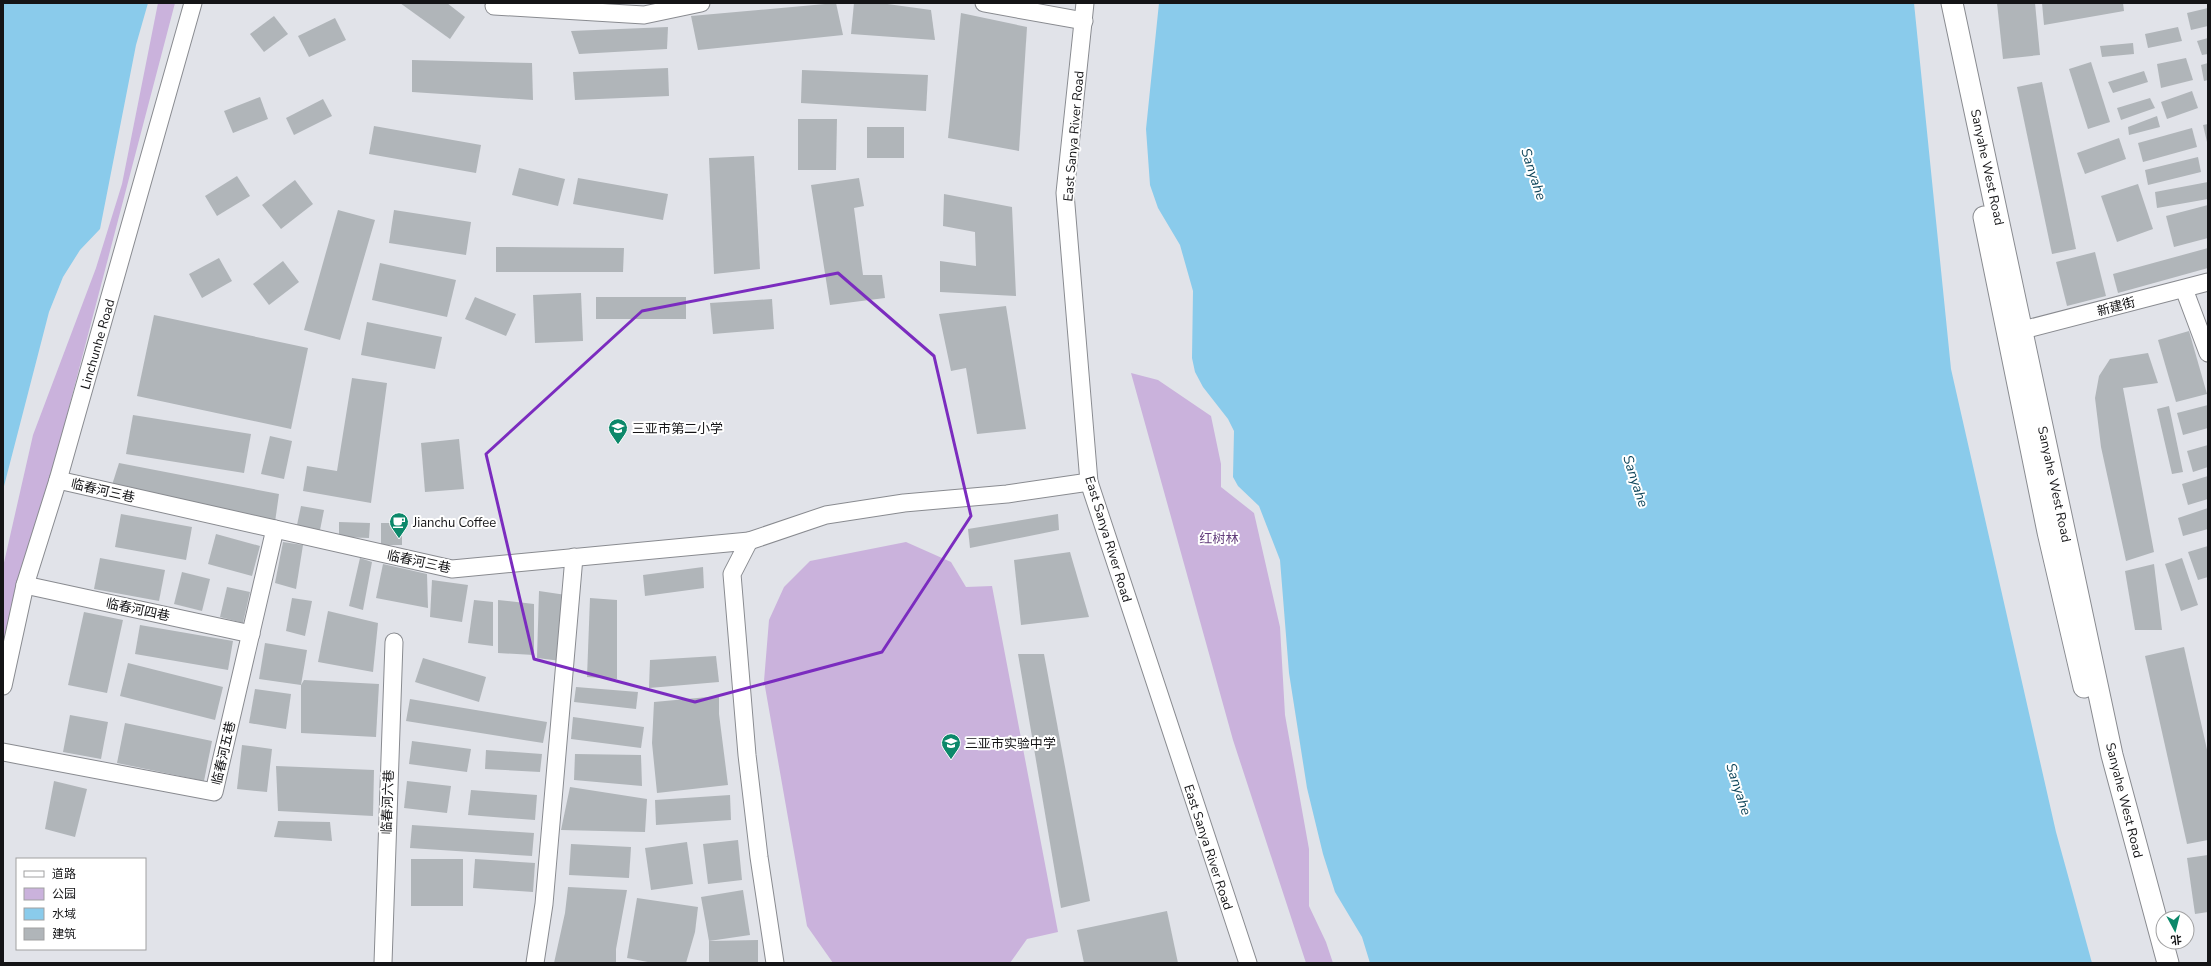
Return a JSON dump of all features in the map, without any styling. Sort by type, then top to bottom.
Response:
[{"type":"main road","name":"Sanyahe West Road","points":[[1940,3],[2048,532],[2101,760],[2154,963]]},
{"type":"main road","name":"Sanyahe West Road","points":[[1952,3],[2023,330],[2112,755],[2168,963]]},
{"type":"street","name":"Linchunhe Road","points":[[3,686],[25,585],[58,480],[193,3]]},
{"type":"street","points":[[494,6],[644,15],[701,3]]},
{"type":"street","points":[[984,3],[1084,20]]},
{"type":"street","name":"East Sanya River Road","points":[[1085,3],[1065,193],[1089,482],[1248,963]]},
{"type":"street","name":"新建街","points":[[2023,330],[2208,282]]},
{"type":"street","points":[[2184,289],[2208,353]]},
{"type":"street","name":"临春河三巷","points":[[58,480],[452,569],[748,541],[826,515],[904,503],[1007,494],[1089,482]]},
{"type":"street","name":"临春河五巷","points":[[3,752],[214,792],[275,529]]},
{"type":"street","points":[[748,541],[732,574],[746,755],[759,857],[775,963]]},
{"type":"street","points":[[535,963],[544,904],[574,557]]},
{"type":"street","name":"临春河四巷","points":[[25,585],[251,634]]},
{"type":"street","name":"临春河六巷","points":[[383,963],[394,642]]},
{"type":"highlighted area","points":[[838,273],[934,356],[971,516],[882,652],[695,702],[534,659],[486,454],[642,311]]},
{"type":"green space","points":[[158,3],[175,3],[3,659],[3,567],[33,435],[96,268],[122,184]]},
{"type":"green space","name":"红树林","points":[[1131,373],[1158,380],[1211,416],[1221,464],[1221,487],[1254,513],[1280,627],[1285,715],[1309,849],[1309,906],[1326,942],[1333,963],[1306,963],[1233,740]]},
{"type":"green space","name":"三亚市实验中学","points":[[906,542],[951,562],[966,587],[992,586],[1058,932],[1027,939],[1010,963],[833,963],[807,926],[764,681],[769,620],[784,587],[810,561]]},
{"type":"water","points":[[3,3],[148,3],[136,45],[100,229],[80,250],[63,277],[49,312],[3,490]]},
{"type":"water","name":"Sanyahe","points":[[1159,3],[1914,3],[1951,369],[2056,832],[2092,963],[1370,963],[1362,937],[1335,892],[1323,854],[1307,788],[1289,673],[1280,560],[1259,506],[1238,486],[1233,477],[1234,431],[1228,419],[1203,387],[1195,372],[1192,358],[1193,291],[1180,245],[1158,208],[1150,185],[1146,129]]},
{"type":"building","points":[[400,3],[447,3],[465,17],[450,39]]},
{"type":"building","points":[[836,3],[843,35],[698,50],[691,16]]},
{"type":"building","points":[[854,3],[880,3],[931,10],[935,40],[851,34]]},
{"type":"building","points":[[1997,3],[2035,3],[2040,55],[2003,59]]},
{"type":"building","points":[[2042,3],[2123,3],[2124,11],[2044,25]]},
{"type":"building","points":[[2208,8],[2208,26],[2191,30],[2187,13]]},
{"type":"building","points":[[961,13],[1027,27],[1019,151],[948,138]]},
{"type":"building","points":[[274,16],[288,34],[264,52],[250,34]]},
{"type":"building","points":[[335,18],[346,40],[309,57],[298,36]]},
{"type":"building","points":[[668,27],[667,49],[579,54],[571,31]]},
{"type":"building","points":[[2178,27],[2182,41],[2148,48],[2145,34]]},
{"type":"building","points":[[2208,38],[2208,54],[2202,55],[2197,41]]},
{"type":"building","points":[[2133,43],[2134,54],[2102,57],[2100,46]]},
{"type":"building","points":[[2186,58],[2193,80],[2161,88],[2157,64]]},
{"type":"building","points":[[412,60],[532,63],[533,100],[412,92]]},
{"type":"building","points":[[2091,62],[2110,122],[2088,129],[2069,69]]},
{"type":"building","points":[[2208,63],[2208,80],[2204,81],[2201,65]]},
{"type":"building","points":[[668,68],[669,96],[575,100],[573,72]]},
{"type":"building","points":[[802,70],[928,75],[926,111],[801,103]]},
{"type":"building","points":[[2144,71],[2148,82],[2113,93],[2108,82]]},
{"type":"building","points":[[2042,82],[2076,249],[2052,254],[2017,87]]},
{"type":"building","points":[[2192,91],[2198,108],[2167,119],[2161,102]]},
{"type":"building","points":[[260,97],[268,119],[233,133],[224,111]]},
{"type":"building","points":[[2150,98],[2155,108],[2121,120],[2117,108]]},
{"type":"building","points":[[323,99],[332,116],[294,135],[286,118]]},
{"type":"building","points":[[2157,116],[2160,127],[2129,135],[2128,127]]},
{"type":"building","points":[[798,119],[837,119],[836,170],[798,170]]},
{"type":"building","points":[[2208,124],[2208,142],[2207,142],[2203,125]]},
{"type":"building","points":[[374,126],[481,145],[476,173],[369,154]]},
{"type":"building","points":[[867,127],[904,127],[904,158],[867,158]]},
{"type":"building","points":[[2192,128],[2197,147],[2143,162],[2138,143]]},
{"type":"building","points":[[2119,138],[2126,159],[2085,174],[2077,153]]},
{"type":"building","points":[[754,156],[760,269],[714,274],[709,158]]},
{"type":"building","points":[[2198,157],[2201,172],[2148,185],[2145,170]]},
{"type":"building","points":[[519,168],[565,179],[558,206],[512,195]]},
{"type":"building","points":[[237,176],[250,196],[217,216],[205,196]]},
{"type":"building","points":[[578,178],[668,194],[663,220],[573,204]]},
{"type":"building","points":[[859,178],[864,206],[854,208],[863,275],[882,275],[885,298],[830,305],[811,185]]},
{"type":"building","points":[[295,180],[313,204],[281,229],[262,205]]},
{"type":"building","points":[[2208,182],[2208,199],[2157,208],[2155,192]]},
{"type":"building","points":[[2138,184],[2153,229],[2117,242],[2101,196]]},
{"type":"building","points":[[944,194],[1012,207],[1016,296],[940,292],[940,261],[976,266],[975,232],[943,226]]},
{"type":"building","points":[[2208,205],[2208,238],[2174,247],[2166,216]]},
{"type":"building","points":[[338,210],[375,220],[340,340],[304,330]]},
{"type":"building","points":[[394,210],[471,222],[466,255],[389,243]]},
{"type":"building","points":[[496,247],[624,248],[623,272],[496,272]]},
{"type":"building","points":[[2208,248],[2208,268],[2118,293],[2113,274]]},
{"type":"building","points":[[2095,252],[2106,296],[2067,306],[2056,262]]},
{"type":"building","points":[[219,258],[232,281],[202,298],[189,274]]},
{"type":"building","points":[[283,261],[299,282],[269,305],[253,284]]},
{"type":"building","points":[[380,263],[456,280],[447,317],[372,300]]},
{"type":"building","points":[[581,293],[583,341],[535,343],[533,295]]},
{"type":"building","points":[[475,297],[516,314],[506,336],[465,319]]},
{"type":"building","points":[[596,297],[686,297],[686,319],[596,319]]},
{"type":"building","points":[[772,299],[774,329],[713,334],[710,303]]},
{"type":"building","points":[[1006,306],[1026,429],[977,434],[966,368],[951,371],[939,314]]},
{"type":"building","points":[[154,315],[308,348],[291,429],[137,396]]},
{"type":"building","points":[[367,322],[442,337],[435,369],[361,355]]},
{"type":"building","points":[[2189,331],[2207,394],[2176,402],[2158,340]]},
{"type":"building","points":[[2148,353],[2158,383],[2123,388],[2154,552],[2126,561],[2101,447],[2095,398],[2099,376],[2110,359]]},
{"type":"building","points":[[352,378],[387,383],[371,503],[303,491],[307,466],[337,471]]},
{"type":"building","points":[[2208,405],[2208,428],[2183,435],[2177,413]]},
{"type":"building","points":[[2169,406],[2183,472],[2172,474],[2157,409]]},
{"type":"building","points":[[133,415],[251,434],[244,473],[126,454]]},
{"type":"building","points":[[270,436],[292,441],[284,479],[261,474]]},
{"type":"building","points":[[459,439],[464,489],[425,492],[421,443]]},
{"type":"building","points":[[2208,445],[2208,467],[2193,472],[2187,451]]},
{"type":"building","points":[[119,463],[279,494],[275,522],[112,485]]},
{"type":"building","points":[[2208,476],[2208,499],[2188,505],[2182,484]]},
{"type":"building","points":[[301,506],[324,510],[320,530],[297,525]]},
{"type":"building","points":[[2208,508],[2208,529],[2183,536],[2178,518]]},
{"type":"building","points":[[121,514],[192,527],[186,560],[115,547]]},
{"type":"building","points":[[1058,514],[1059,530],[970,548],[968,529]]},
{"type":"building","points":[[339,522],[370,523],[369,538],[339,537]]},
{"type":"building","points":[[381,523],[402,523],[402,545],[381,545]]},
{"type":"building","points":[[216,534],[260,546],[252,576],[208,564]]},
{"type":"building","points":[[283,542],[303,545],[296,589],[275,583]]},
{"type":"building","points":[[2208,546],[2208,577],[2198,580],[2188,552]]},
{"type":"building","points":[[1070,552],[1089,617],[1021,625],[1014,560]]},
{"type":"building","points":[[100,558],[165,570],[159,601],[94,589]]},
{"type":"building","points":[[360,558],[372,562],[363,610],[349,606]]},
{"type":"building","points":[[2182,558],[2198,605],[2181,611],[2165,564]]},
{"type":"building","points":[[383,564],[427,574],[428,608],[376,598]]},
{"type":"building","points":[[2154,564],[2162,630],[2135,630],[2125,571]]},
{"type":"building","points":[[703,567],[704,588],[645,596],[643,575]]},
{"type":"building","points":[[182,572],[210,579],[202,611],[174,604]]},
{"type":"building","points":[[432,580],[468,585],[462,622],[430,617]]},
{"type":"building","points":[[227,587],[250,592],[243,623],[220,617]]},
{"type":"building","points":[[539,591],[566,595],[561,661],[537,658]]},
{"type":"building","points":[[292,598],[312,601],[305,636],[286,631]]},
{"type":"building","points":[[590,598],[617,600],[617,679],[587,677]]},
{"type":"building","points":[[474,600],[493,602],[493,646],[468,643]]},
{"type":"building","points":[[498,600],[534,604],[534,655],[498,653]]},
{"type":"building","points":[[328,611],[378,623],[373,672],[318,662]]},
{"type":"building","points":[[84,612],[123,620],[107,693],[68,685]]},
{"type":"building","points":[[140,625],[233,641],[228,670],[135,654]]},
{"type":"building","points":[[265,643],[307,650],[301,685],[259,679]]},
{"type":"building","points":[[2184,647],[2208,754],[2208,840],[2187,844],[2145,656]]},
{"type":"building","points":[[1018,654],[1044,654],[1090,901],[1061,908]]},
{"type":"building","points":[[716,656],[719,682],[649,688],[650,660]]},
{"type":"building","points":[[423,658],[486,677],[479,702],[415,682]]},
{"type":"building","points":[[128,663],[223,687],[215,720],[120,696]]},
{"type":"building","points":[[304,680],[379,684],[376,737],[301,733],[301,685]]},
{"type":"building","points":[[576,687],[638,692],[636,709],[574,702]]},
{"type":"building","points":[[255,689],[291,694],[286,729],[249,723]]},
{"type":"building","points":[[719,696],[719,714],[728,785],[657,793],[652,743],[654,702]]},
{"type":"building","points":[[410,699],[547,722],[543,743],[406,721]]},
{"type":"building","points":[[70,715],[108,722],[101,759],[63,752]]},
{"type":"building","points":[[573,717],[644,727],[641,748],[571,739]]},
{"type":"building","points":[[125,723],[212,741],[204,781],[117,763]]},
{"type":"building","points":[[412,741],[471,749],[467,772],[409,764]]},
{"type":"building","points":[[242,745],[272,749],[267,792],[237,789]]},
{"type":"building","points":[[486,750],[542,754],[540,772],[485,769]]},
{"type":"building","points":[[575,754],[641,755],[642,786],[574,780]]},
{"type":"building","points":[[276,766],[374,770],[373,816],[278,811]]},
{"type":"building","points":[[54,781],[87,789],[75,837],[45,829]]},
{"type":"building","points":[[407,781],[451,786],[447,813],[404,808]]},
{"type":"building","points":[[570,787],[647,799],[645,832],[561,830]]},
{"type":"building","points":[[471,790],[537,795],[535,820],[468,815]]},
{"type":"building","points":[[730,795],[731,820],[656,825],[655,800]]},
{"type":"building","points":[[278,821],[330,822],[332,841],[274,837]]},
{"type":"building","points":[[412,825],[534,833],[532,856],[410,848]]},
{"type":"building","points":[[738,840],[742,880],[708,884],[703,844]]},
{"type":"building","points":[[687,842],[693,884],[651,890],[645,848]]},
{"type":"building","points":[[571,844],[631,847],[629,878],[569,875]]},
{"type":"building","points":[[2208,855],[2208,912],[2195,914],[2187,858]]},
{"type":"building","points":[[411,859],[463,859],[463,906],[411,906]]},
{"type":"building","points":[[475,859],[535,863],[533,892],[473,888]]},
{"type":"building","points":[[568,887],[627,890],[616,949],[616,963],[554,963],[565,913]]},
{"type":"building","points":[[743,890],[750,935],[709,941],[701,897]]},
{"type":"building","points":[[637,898],[698,907],[695,932],[686,963],[653,963],[627,958]]},
{"type":"building","points":[[1167,911],[1178,963],[1084,963],[1077,930]]},
{"type":"building","points":[[758,940],[758,963],[709,963],[709,941]]},
{"type":"place","name":"三亚市第二小学","points":[[618,445]]},
{"type":"place","name":"Jianchu Coffee","points":[[399,539]]},
{"type":"place","name":"三亚市实验中学","points":[[951,760]]}]
